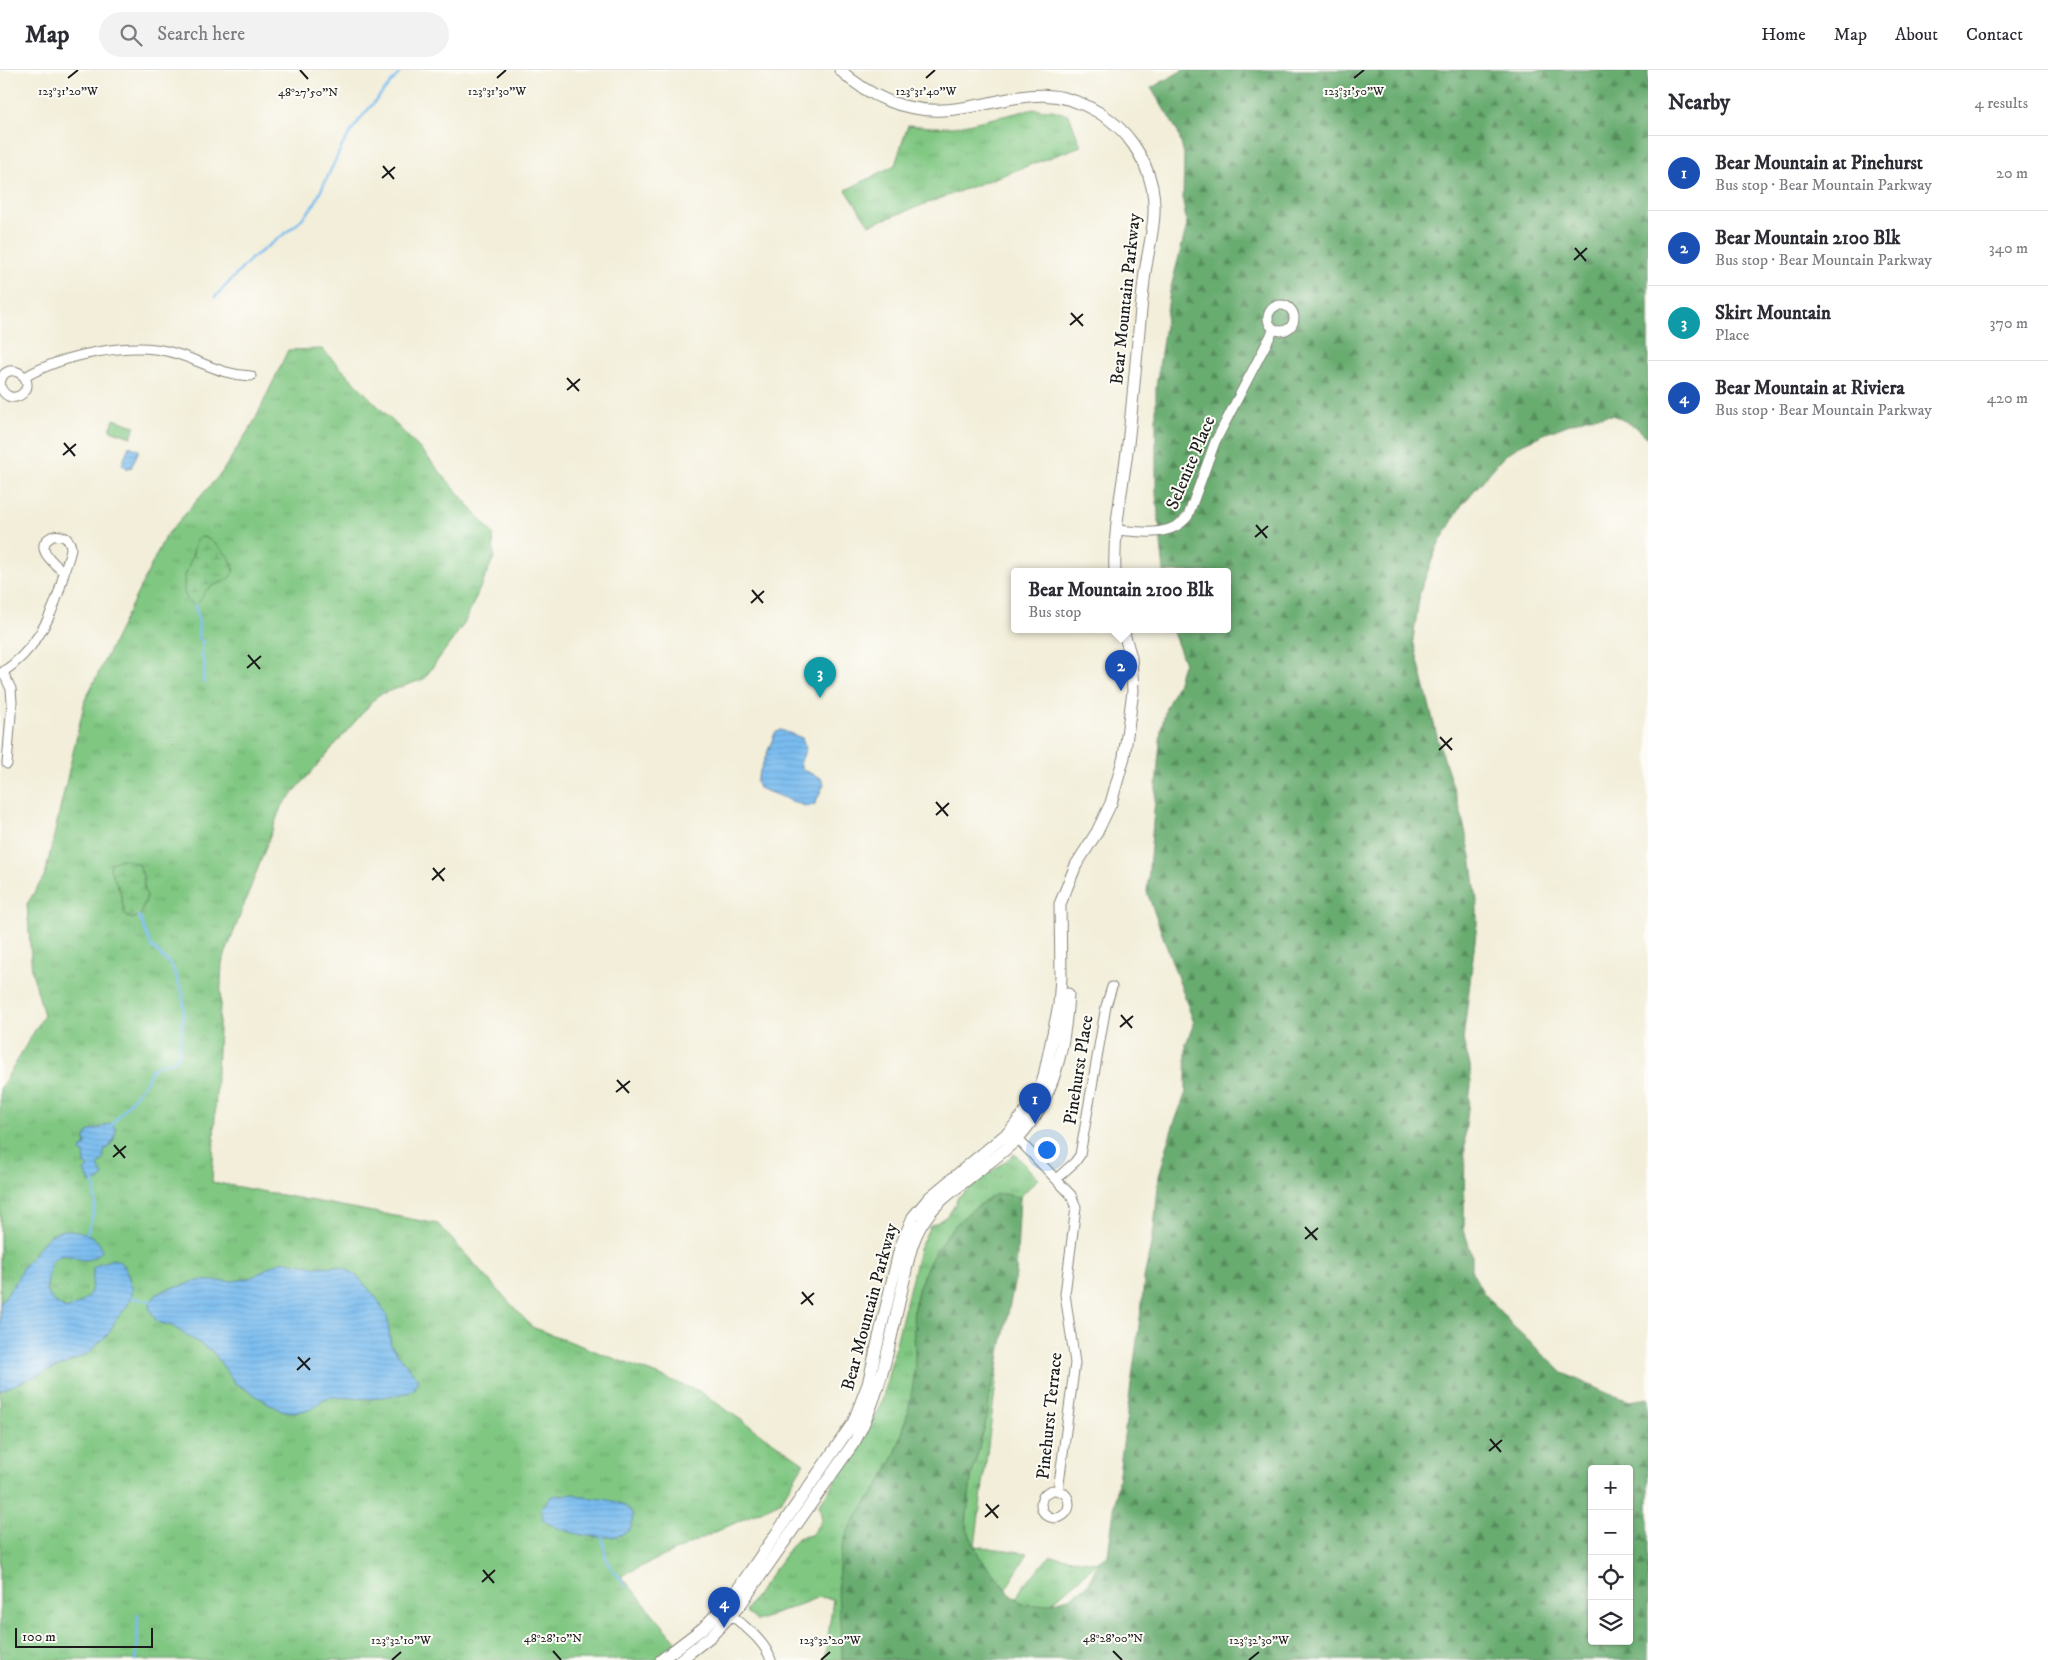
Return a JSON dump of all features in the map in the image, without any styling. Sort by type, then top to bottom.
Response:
[{"type":"street","name":"Bear Mountain Parkway","points":[[840,70],[863,89],[880,98],[896,104],[928,110],[956,109],[1026,95],[1045,95],[1062,98],[1082,104],[1113,122],[1131,141],[1140,154],[1152,187],[1154,216],[1144,276],[1135,377],[1116,530],[1115,568]]},
{"type":"street","name":"Selenite Place","points":[[1116,530],[1146,533],[1168,530],[1183,523],[1188,516],[1215,442],[1274,328]]},
{"type":"street","points":[[25,377],[67,359],[108,351],[133,349],[163,350],[182,355],[226,373],[251,376]]},
{"type":"street","points":[[12,370],[20,372],[25,377],[27,384],[25,390],[15,398],[8,397],[1,389],[1,378],[12,370]]},
{"type":"street","points":[[7,764],[12,702],[11,689],[1,673],[23,654],[37,638],[57,603],[64,573]]},
{"type":"street","name":"Bear Mountain Parkway","points":[[661,1660],[748,1595],[827,1481],[865,1422],[879,1387],[911,1252],[922,1222],[941,1201],[1035,1117],[1049,1094],[1062,1046],[1069,977],[1066,888],[1076,866],[1108,810],[1124,757],[1133,691],[1130,658],[1124,633]]},
{"type":"street","name":"Pinehurst Place","points":[[1056,1179],[1080,1155],[1106,1006],[1112,987]]},
{"type":"street","name":"Pinehurst Terrace","points":[[1014,1135],[1072,1195],[1076,1207],[1065,1294],[1075,1363],[1058,1491]]},
{"type":"street","name":"Bear Mountain Parkway","points":[[680,1660],[711,1636],[727,1611]]},
{"type":"street","points":[[727,1611],[762,1642],[768,1650],[771,1660]]},
{"type":"green space","points":[[1183,70],[1648,70],[1648,438],[1636,427],[1613,415],[1588,417],[1522,444],[1504,456],[1461,506],[1437,547],[1420,592],[1413,640],[1438,740],[1460,808],[1471,856],[1477,901],[1477,924],[1463,1040],[1470,1065],[1471,1086],[1465,1133],[1464,1230],[1472,1255],[1472,1272],[1483,1292],[1513,1326],[1563,1373],[1609,1394],[1630,1401],[1648,1398],[1648,1660],[842,1660],[838,1581],[842,1551],[851,1525],[882,1479],[901,1439],[913,1383],[915,1355],[913,1315],[919,1287],[932,1258],[949,1232],[971,1210],[997,1194],[1020,1197],[1016,1274],[997,1368],[990,1392],[988,1414],[971,1479],[966,1526],[979,1556],[1008,1592],[1025,1605],[1048,1604],[1071,1597],[1089,1583],[1098,1562],[1108,1555],[1144,1278],[1154,1229],[1159,1176],[1172,1129],[1186,1092],[1186,1044],[1194,1023],[1147,892],[1161,730],[1166,708],[1177,685],[1184,661],[1173,633],[1231,633],[1231,568],[1164,568],[1156,493],[1156,387],[1170,291],[1187,225],[1183,202],[1184,154],[1178,132],[1151,88]]},
{"type":"green space","points":[[1034,109],[1052,110],[1069,115],[1081,146],[869,225],[846,190],[895,165],[908,125],[954,127]]},
{"type":"green space","points":[[322,349],[424,453],[493,534],[494,557],[464,624],[424,679],[378,695],[281,807],[222,963],[212,1182],[438,1224],[532,1327],[699,1391],[804,1463],[780,1502],[621,1576],[692,1660],[0,1660],[0,1089],[44,1015],[32,972],[27,904],[45,875],[85,700],[165,537],[222,472],[255,420],[288,350]]},
{"type":"green space","points":[[114,419],[135,426],[131,437],[110,430]]},
{"type":"green space","points":[[204,537],[226,554],[233,566],[233,572],[228,579],[207,590],[195,605],[186,597],[184,585],[197,538]]},
{"type":"green space","points":[[122,859],[139,864],[144,879],[144,889],[147,896],[141,914],[134,919],[125,915],[120,891],[110,869],[111,863]]},
{"type":"green space","points":[[1015,1154],[1038,1179],[1020,1197],[975,1546],[1028,1553],[999,1600],[936,1660],[825,1660],[833,1599],[819,1597],[757,1621],[745,1611],[797,1538],[811,1535],[822,1520],[819,1505],[865,1436],[882,1401],[919,1249],[930,1226],[947,1215],[956,1203],[957,1198]]},
{"type":"green space","points":[[1050,1556],[1098,1562],[1027,1625],[1010,1609],[1023,1586]]},
{"type":"water","points":[[129,446],[139,450],[131,468],[129,467],[128,469],[122,464]]},
{"type":"water","points":[[781,730],[802,738],[806,748],[800,764],[803,770],[821,778],[824,784],[815,804],[807,807],[759,788],[756,781],[775,733]]},
{"type":"water","points":[[110,1124],[116,1128],[116,1131],[111,1144],[107,1149],[105,1148],[103,1159],[98,1166],[103,1176],[100,1180],[91,1183],[84,1171],[88,1168],[85,1165],[84,1153],[80,1152],[86,1145],[85,1138],[88,1132]]},
{"type":"water","points":[[63,1230],[81,1232],[92,1236],[97,1240],[102,1251],[87,1260],[64,1256],[58,1257],[51,1262],[46,1291],[54,1302],[66,1309],[81,1303],[86,1299],[91,1290],[93,1268],[113,1259],[119,1261],[125,1267],[133,1290],[128,1305],[115,1321],[110,1332],[89,1353],[0,1391],[0,1303],[15,1283],[23,1267],[46,1239],[52,1234]]},
{"type":"water","points":[[287,1261],[317,1267],[335,1266],[347,1269],[360,1279],[378,1300],[387,1316],[391,1345],[418,1379],[415,1388],[408,1393],[371,1399],[331,1397],[324,1399],[310,1410],[293,1412],[280,1410],[235,1383],[213,1352],[172,1326],[157,1322],[149,1308],[154,1298],[165,1290],[197,1281],[245,1279],[275,1264]]},
{"type":"water","points":[[574,1494],[614,1501],[628,1508],[633,1515],[629,1530],[622,1535],[599,1537],[573,1533],[550,1525],[543,1520],[541,1508],[552,1496]]},
{"type":"waterway","points":[[215,297],[251,259],[296,225],[308,212],[315,203],[344,142],[360,119],[402,70]]},
{"type":"waterway","points":[[195,605],[199,623],[198,636],[203,643],[202,657],[205,665],[203,683]]},
{"type":"waterway","points":[[111,1126],[147,1080],[152,1069],[164,1063],[171,1063],[179,1055],[184,1011],[183,994],[172,966],[152,947],[139,916]]},
{"type":"waterway","points":[[87,1233],[95,1207],[94,1181]]},
{"type":"waterway","points":[[131,1297],[141,1300]]},
{"type":"waterway","points":[[146,1300],[151,1301]]},
{"type":"waterway","points":[[602,1537],[607,1562],[626,1586]]},
{"type":"waterway","points":[[136,1660],[138,1615]]},
{"type":"place","name":"Bear Mountain 2100 Blk","points":[[1121,691]]},
{"type":"place","name":"Skirt Mountain","points":[[820,698]]},
{"type":"place","name":"Bear Mountain at Pinehurst","points":[[1035,1124]]},
{"type":"place","name":"Bear Mountain at Riviera","points":[[724,1628]]}]
